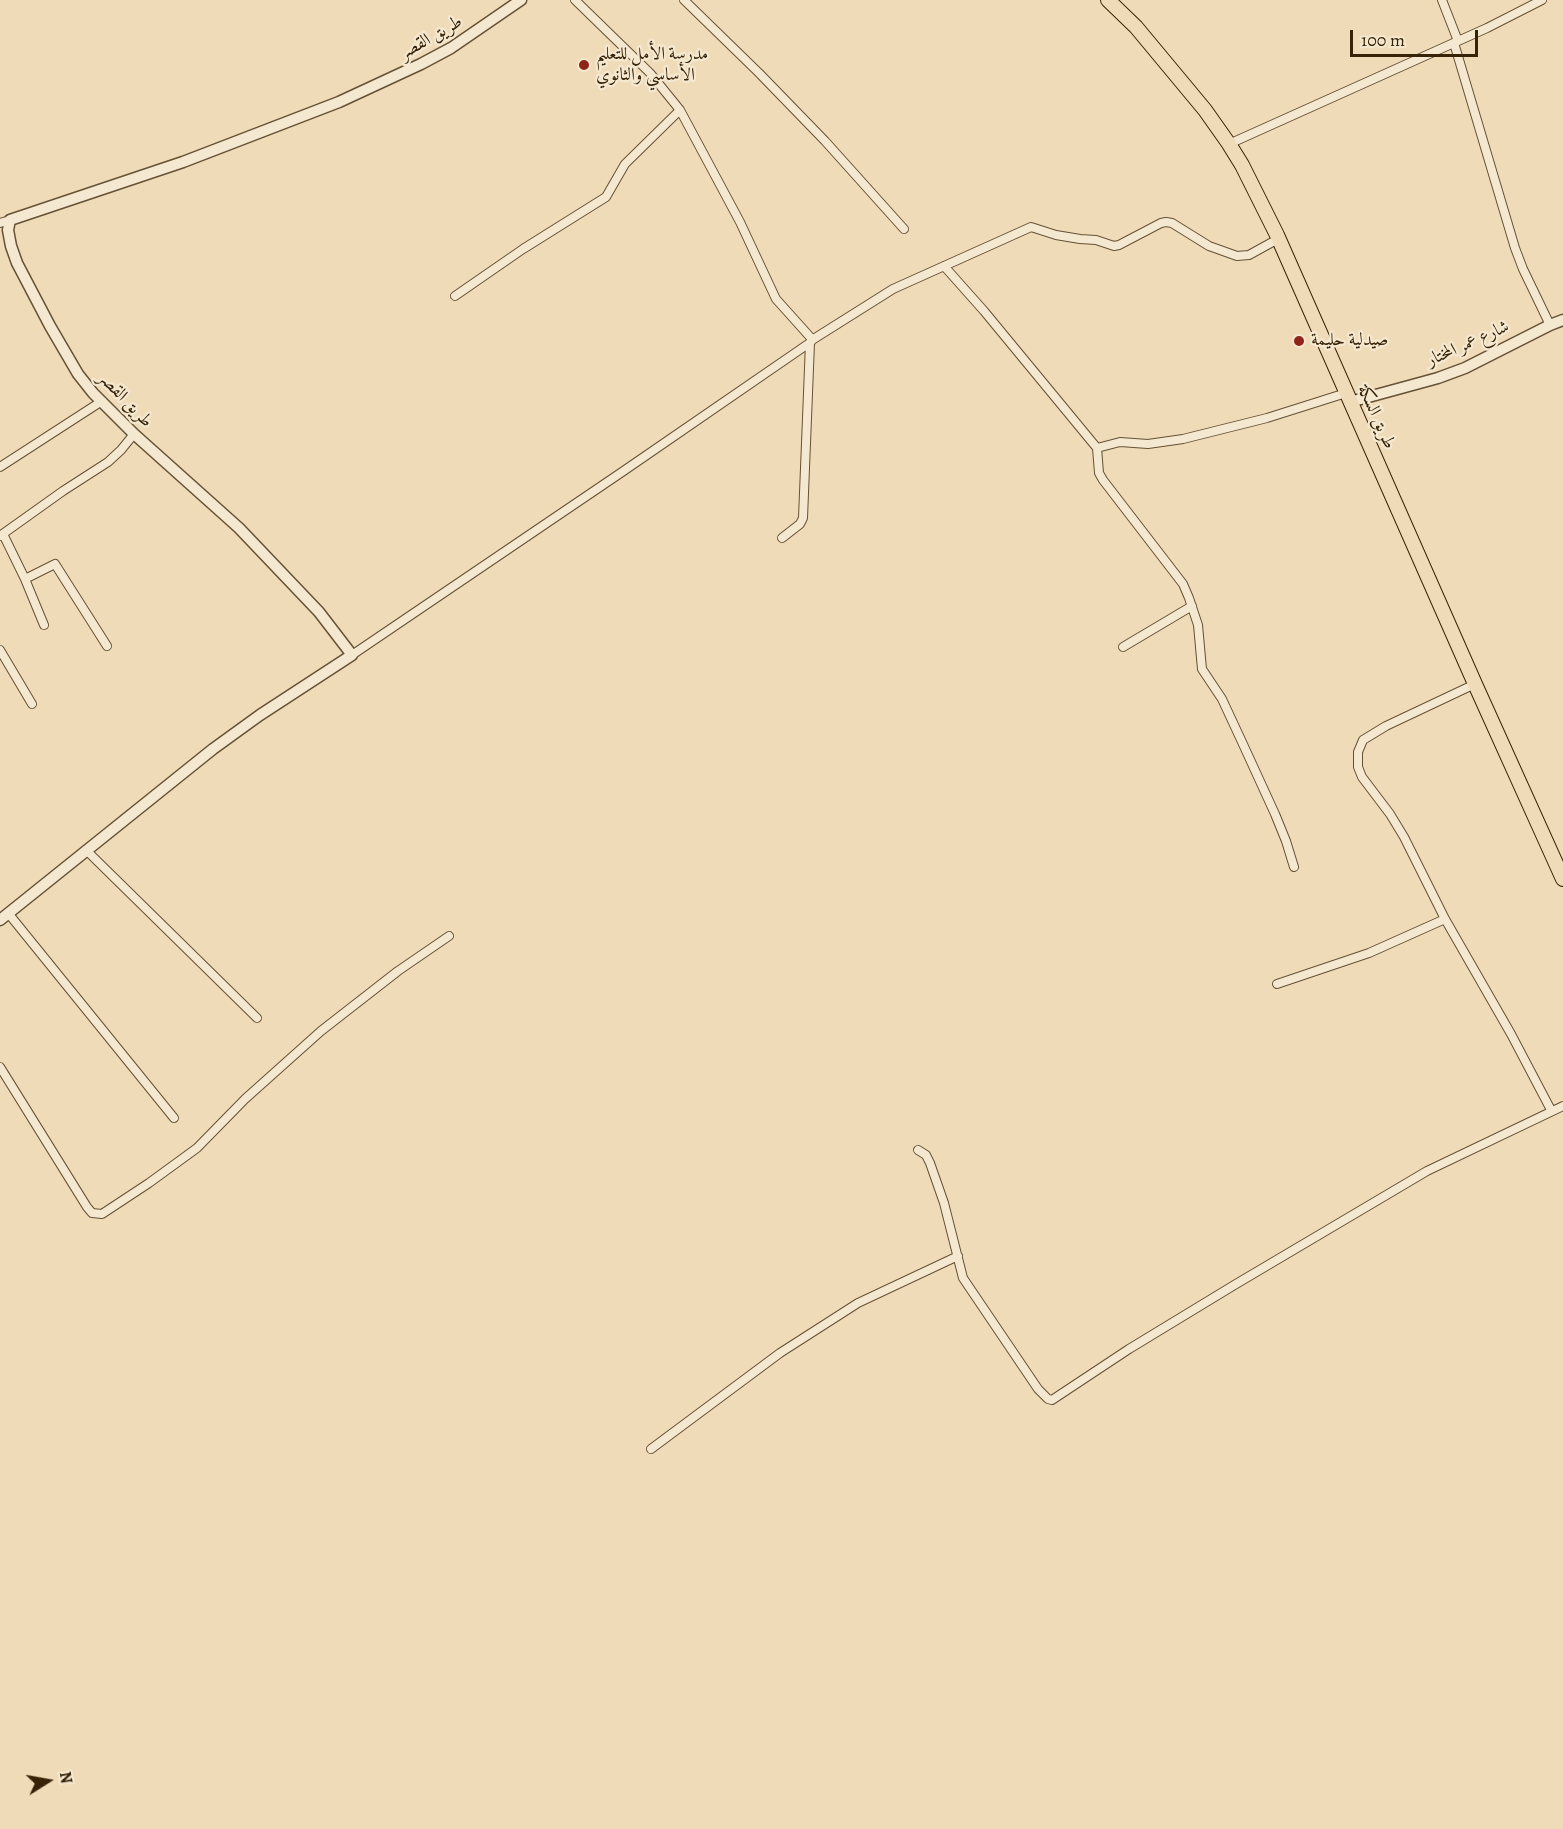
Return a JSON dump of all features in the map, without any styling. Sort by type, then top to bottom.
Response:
[{"type":"main road","name":"طريق السكة","points":[[1108,0],[1136,27],[1171,69],[1205,111],[1242,165],[1278,238],[1563,879]]},
{"type":"street","name":"طريق القصر","points":[[352,655],[319,612],[239,528],[134,434],[78,374],[17,263],[5,221],[183,162],[339,102],[451,48],[521,0]]},
{"type":"street","points":[[575,0],[650,73],[680,110],[740,222],[776,299],[811,342],[803,518],[800,524],[783,538]]},
{"type":"street","points":[[684,0],[825,141],[904,229]]},
{"type":"street","points":[[1442,0],[1515,248],[1522,269],[1550,325]]},
{"type":"street","points":[[1229,144],[1488,28],[1542,0]]},
{"type":"street","points":[[455,296],[523,249],[606,197],[625,164],[680,110]]},
{"type":"street","points":[[174,1118],[4,916],[213,748],[811,342],[893,289],[1031,227],[1064,236],[1096,240],[1113,246],[1166,222],[1172,223],[1209,246],[1237,256],[1249,255],[1278,238]]},
{"type":"street","points":[[944,266],[992,320],[1097,448],[1099,473],[1103,480],[1183,584],[1198,625],[1202,669],[1222,699],[1242,742],[1275,814],[1294,867]]},
{"type":"street","name":"شارع عمر المختار","points":[[1348,398],[1438,378],[1465,368],[1563,320]]},
{"type":"street","points":[[1097,448],[1120,442],[1148,444],[1183,439],[1348,398]]},
{"type":"street","points":[[0,467],[102,401]]},
{"type":"street","points":[[44,625],[25,579],[1,535],[63,490],[108,462],[134,434]]},
{"type":"street","points":[[25,579],[56,564],[107,646]]},
{"type":"street","points":[[1123,646],[1192,606]]},
{"type":"street","points":[[0,650],[32,704]]},
{"type":"street","points":[[1475,684],[1364,740],[1358,752],[1358,766],[1362,777],[1404,837],[1445,919],[1512,1034],[1551,1110]]},
{"type":"street","points":[[86,850],[257,1018]]},
{"type":"street","points":[[1277,984],[1369,953],[1445,919]]},
{"type":"street","points":[[0,1067],[87,1206],[92,1213],[102,1214],[197,1148],[245,1099],[321,1031],[398,971],[448,936]]},
{"type":"street","points":[[918,1149],[926,1155],[930,1163],[944,1203],[963,1278],[1038,1389],[1052,1400],[1129,1349],[1427,1171],[1563,1106]]},
{"type":"street","points":[[651,1449],[780,1353],[858,1303],[958,1256]]},
{"type":"place","name":"مدرسة الأمل للتعليم الأساسي والثانوي","points":[[584,65]]},
{"type":"place","name":"صيدلية حليمة","points":[[1299,341]]}]
